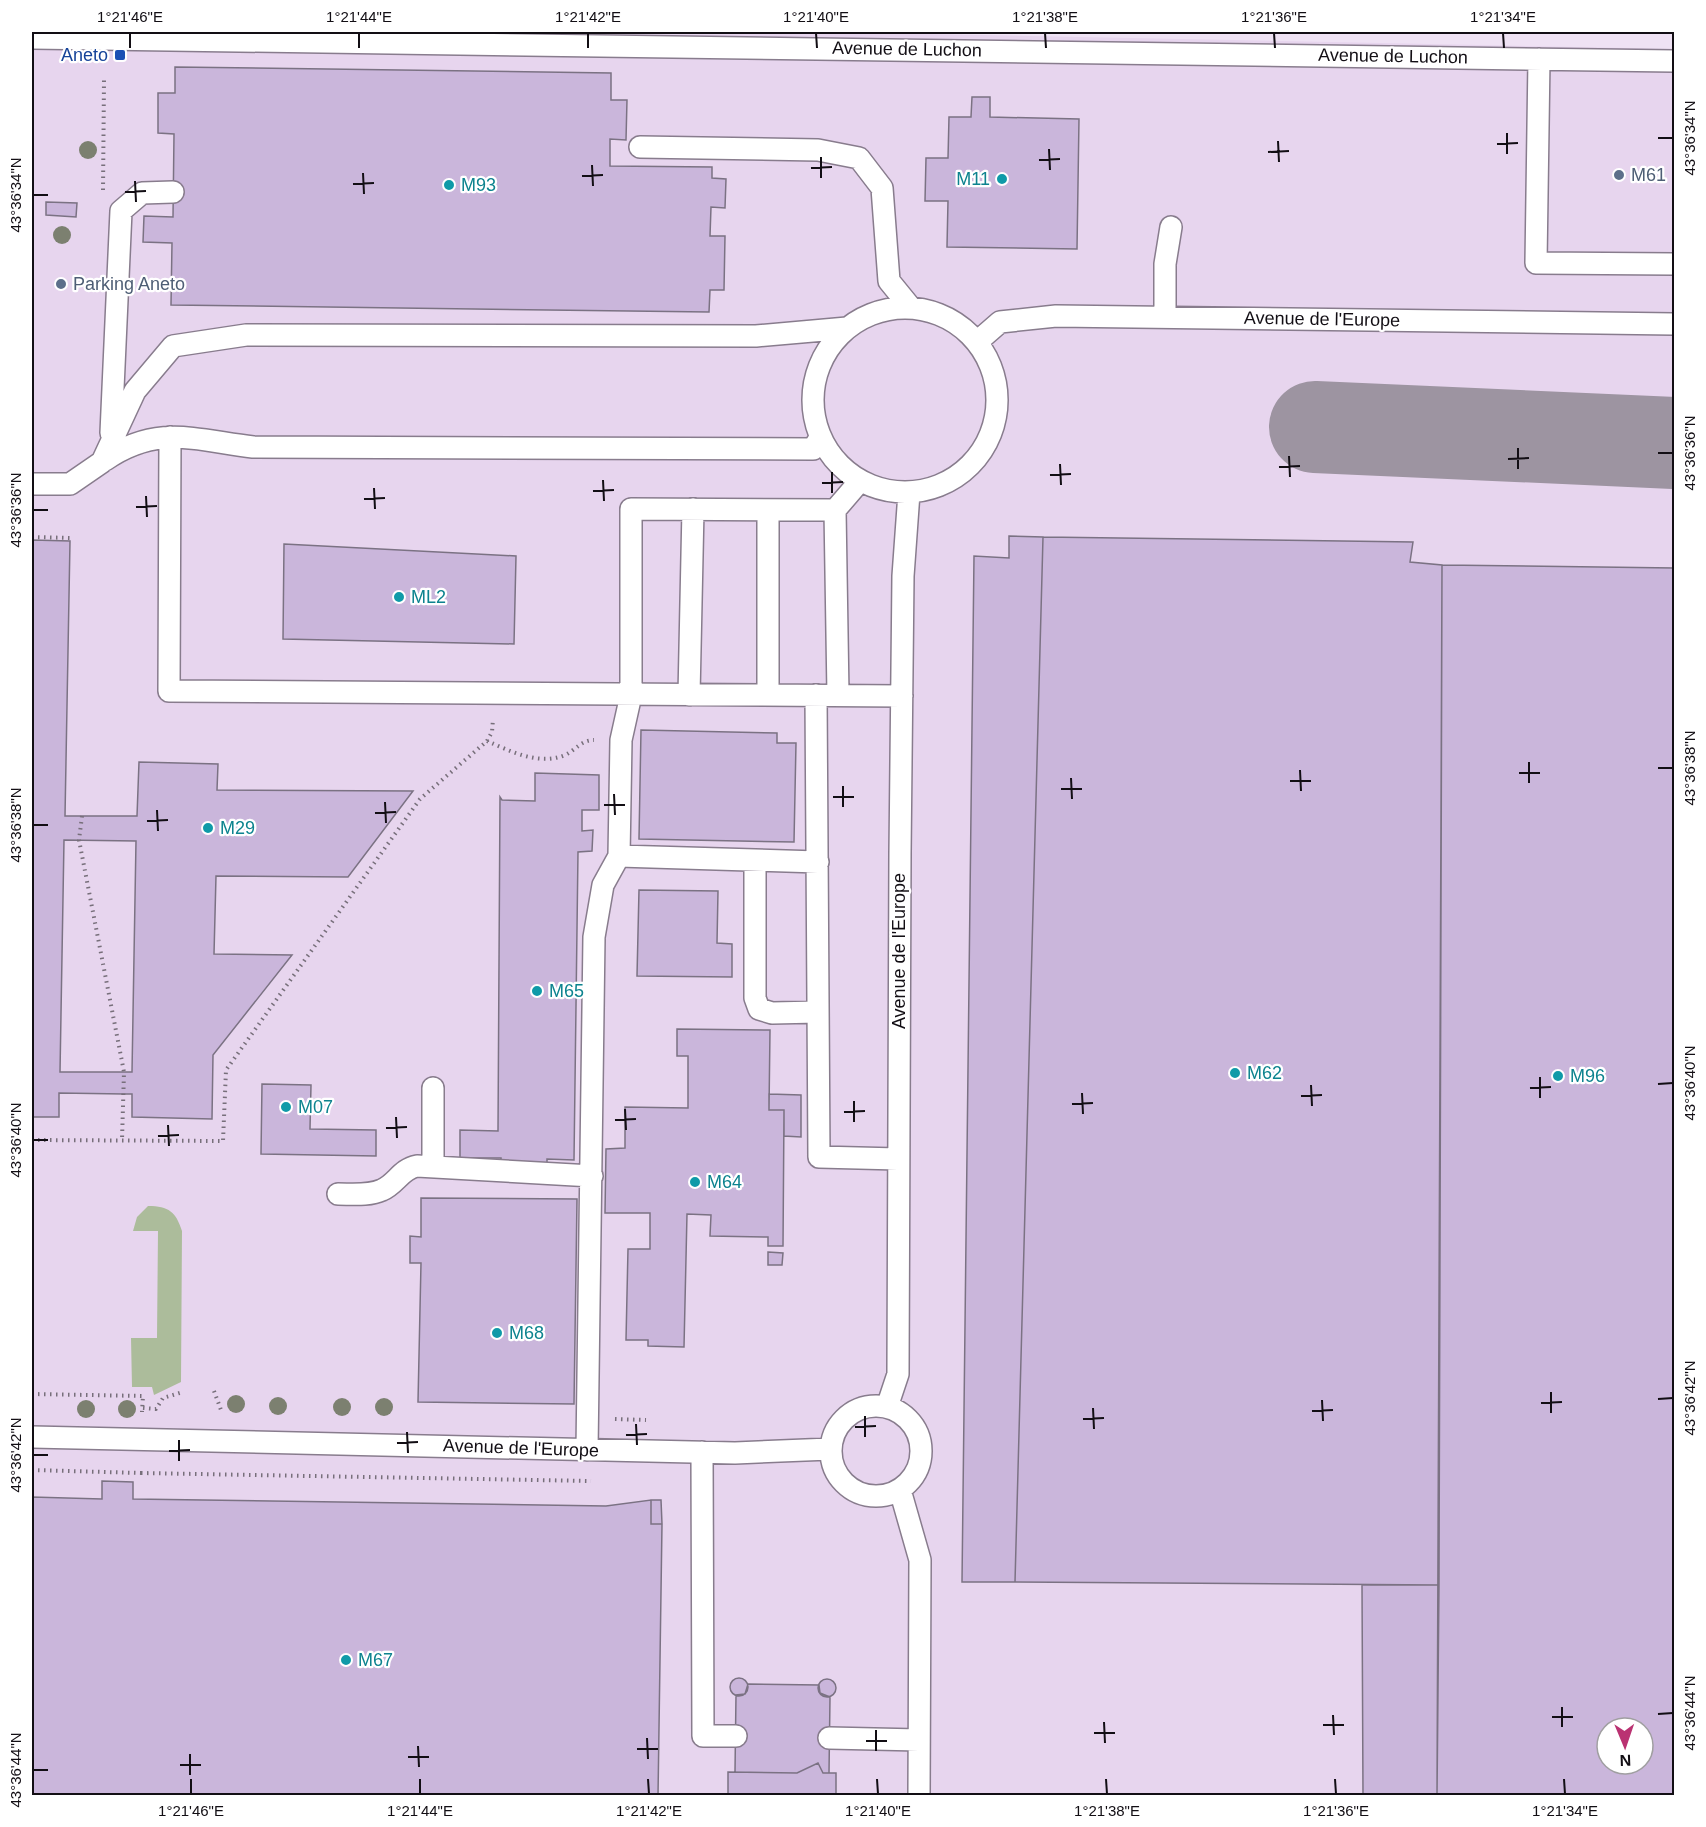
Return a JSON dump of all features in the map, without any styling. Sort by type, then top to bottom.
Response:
[{"type":"lane","name":"Avenue de Luchon","points":[[32,38],[1674,61]]},
{"type":"lane","points":[[1539,59],[1536,263],[1674,264]]},
{"type":"lane","points":[[640,147],[819,150],[859,158],[882,188],[889,281],[911,308]]},
{"type":"lane","points":[[106,455],[119,296],[120,211],[142,193],[173,192]]},
{"type":"lane","points":[[1166,316],[1164,264],[1172,227]]},
{"type":"lane","points":[[911,308],[947,318],[977,342],[988,358],[997,385],[993,429],[977,459],[957,477],[940,486],[909,493],[890,492],[860,481],[843,469],[820,438],[813,411],[815,378],[827,350],[847,328],[878,312],[911,308]]},
{"type":"lane","name":"Avenue de l'Europe","points":[[977,342],[1000,322],[1056,316],[1674,324]]},
{"type":"lane","points":[[106,455],[135,391],[173,346],[246,335],[756,336],[847,328]]},
{"type":"lane","points":[[170,437],[169,691],[902,696]]},
{"type":"lane","points":[[32,484],[70,484],[106,455],[144,439],[170,437],[253,447],[791,449],[813,449],[820,438]]},
{"type":"lane","points":[[838,695],[835,510],[860,481]]},
{"type":"lane","name":"Avenue de l'Europe","points":[[887,1407],[898,1374],[903,576],[909,493]]},
{"type":"lane","points":[[587,1450],[594,938],[603,885],[619,856],[621,740],[631,695],[631,508],[835,510]]},
{"type":"lane","points":[[689,695],[693,509]]},
{"type":"lane","points":[[768,510],[768,695]]},
{"type":"lane","points":[[816,695],[819,1157],[898,1159]]},
{"type":"lane","points":[[619,856],[818,862]]},
{"type":"lane","points":[[755,861],[755,998],[759,1009],[772,1013],[818,1012]]},
{"type":"lane","points":[[433,1088],[433,1167]]},
{"type":"lane","points":[[338,1194],[370,1194],[382,1190],[411,1167],[592,1176]]},
{"type":"lane","points":[[872,1406],[887,1407],[902,1414],[912,1424],[922,1448],[916,1473],[900,1491],[876,1497],[863,1495],[849,1488],[837,1474],[831,1449],[835,1432],[844,1419],[857,1410],[872,1406]]},
{"type":"lane","name":"Avenue de l'Europe","points":[[32,1437],[747,1453],[831,1449]]},
{"type":"lane","points":[[702,1452],[703,1736],[736,1736]]},
{"type":"lane","points":[[900,1491],[920,1560],[919,1796]]},
{"type":"lane","points":[[830,1738],[919,1740]]},
{"type":"path","points":[[32,537],[70,538]]},
{"type":"path","points":[[32,1140],[223,1142],[226,1070],[420,799],[487,741],[519,755],[546,759],[565,755],[586,740],[621,740]]},
{"type":"path","points":[[82,816],[79,840],[124,1072],[122,1140]]},
{"type":"path","points":[[214,1391],[220,1410],[232,1411]]},
{"type":"path","points":[[142,1408],[156,1409],[163,1398],[183,1392]]},
{"type":"path","points":[[32,1394],[142,1396],[142,1415]]},
{"type":"path","points":[[588,1419],[656,1420]]},
{"type":"path","points":[[141,1464],[141,1473]]},
{"type":"path","points":[[32,1470],[593,1481]]},
{"type":"shaded area","points":[[32,32],[834,32],[1674,49],[1674,1795],[32,1796]]},
{"type":"green space","points":[[148,1206],[171,1211],[182,1231],[181,1382],[154,1395],[152,1387],[132,1387],[131,1338],[157,1338],[158,1231],[133,1231],[137,1217]]},
{"type":"building","name":"M93","points":[[175,67],[611,73],[611,100],[627,100],[626,140],[610,139],[610,166],[712,167],[712,178],[726,179],[725,208],[711,207],[710,236],[725,236],[724,290],[710,290],[709,312],[171,305],[172,243],[143,242],[144,216],[173,217],[174,134],[158,133],[158,93],[175,93]]},
{"type":"building","name":"M11","points":[[972,97],[990,97],[990,117],[1079,119],[1077,249],[947,247],[948,201],[925,201],[926,158],[948,158],[949,117],[971,117]]},
{"type":"building","points":[[46,202],[77,203],[76,217],[46,215]]},
{"type":"building","points":[[1009,536],[1043,537],[1015,1582],[962,1582],[974,556],[1009,558]]},
{"type":"building","name":"M62","points":[[1043,537],[1413,542],[1410,562],[1442,565],[1439,1585],[1015,1582]]},
{"type":"building","name":"M29","points":[[32,540],[70,541],[65,816],[137,816],[139,762],[218,764],[217,790],[413,791],[348,877],[216,876],[214,954],[292,955],[213,1055],[212,1119],[132,1117],[132,1094],[59,1093],[59,1117],[32,1117]],"holes":[[[64,840],[136,841],[132,1072],[60,1072]]]},
{"type":"building","name":"ML2","points":[[284,544],[516,556],[514,644],[283,639]]},
{"type":"building","name":"M96","points":[[1442,565],[1674,568],[1674,1796],[1437,1796]]},
{"type":"building","points":[[641,730],[777,733],[777,743],[796,743],[794,842],[639,839]]},
{"type":"building","name":"M65","points":[[535,773],[599,775],[599,810],[582,810],[582,831],[593,830],[592,851],[578,852],[574,1160],[547,1159],[547,1168],[501,1168],[501,1158],[460,1158],[460,1130],[498,1131],[500,797],[502,800],[535,801]]},
{"type":"building","points":[[639,890],[718,891],[717,943],[732,944],[732,977],[637,976]]},
{"type":"building","name":"M64","points":[[677,1029],[770,1030],[769,1110],[784,1110],[783,1246],[768,1246],[768,1237],[710,1236],[711,1215],[687,1214],[684,1347],[648,1346],[648,1340],[626,1340],[628,1249],[650,1249],[650,1213],[605,1213],[606,1149],[625,1148],[625,1107],[688,1108],[688,1056],[677,1056]]},
{"type":"building","name":"M07","points":[[262,1084],[311,1085],[310,1129],[376,1130],[376,1156],[261,1154]]},
{"type":"building","points":[[769,1094],[801,1095],[801,1137],[784,1136],[784,1110],[769,1110]]},
{"type":"building","name":"M68","points":[[421,1198],[577,1199],[574,1404],[418,1402],[421,1263],[410,1263],[410,1236],[421,1237]]},
{"type":"building","points":[[768,1252],[783,1253],[782,1265],[768,1265]]},
{"type":"building","name":"M67","points":[[102,1481],[133,1482],[133,1499],[606,1506],[651,1500],[651,1524],[662,1524],[658,1796],[32,1796],[32,1497],[102,1499]]},
{"type":"building","points":[[651,1500],[661,1500],[662,1524],[651,1524]]},
{"type":"building","points":[[1362,1585],[1439,1585],[1437,1796],[1363,1796]]},
{"type":"building","points":[[739,1678],[745,1681],[748,1687],[745,1693],[739,1696],[733,1693],[730,1687],[733,1681]]},
{"type":"building","points":[[827,1679],[833,1682],[836,1688],[833,1694],[827,1697],[821,1694],[818,1688],[821,1682]]},
{"type":"building","points":[[748,1684],[819,1685],[820,1693],[830,1697],[829,1773],[823,1773],[818,1763],[797,1773],[735,1772],[736,1695],[745,1694]]},
{"type":"building","points":[[818,1763],[823,1773],[836,1773],[836,1794],[728,1796],[728,1772],[797,1773]]},
{"type":"taxiway","points":[[1315,427],[1674,443]]},
{"type":"place","name":"Aneto","points":[[120,55]]},
{"type":"place","name":"M61","points":[[1619,175]]},
{"type":"place","name":"M11","points":[[1002,179]]},
{"type":"place","name":"M93","points":[[449,185]]},
{"type":"place","name":"Parking Aneto","points":[[61,284]]},
{"type":"place","name":"ML2","points":[[399,597]]},
{"type":"place","name":"M29","points":[[208,828]]},
{"type":"place","name":"M65","points":[[537,991]]},
{"type":"place","name":"M62","points":[[1235,1073]]},
{"type":"place","name":"M96","points":[[1558,1076]]},
{"type":"place","name":"M07","points":[[286,1107]]},
{"type":"place","name":"M64","points":[[695,1182]]},
{"type":"place","name":"M68","points":[[497,1333]]},
{"type":"place","name":"M67","points":[[346,1660]]}]
